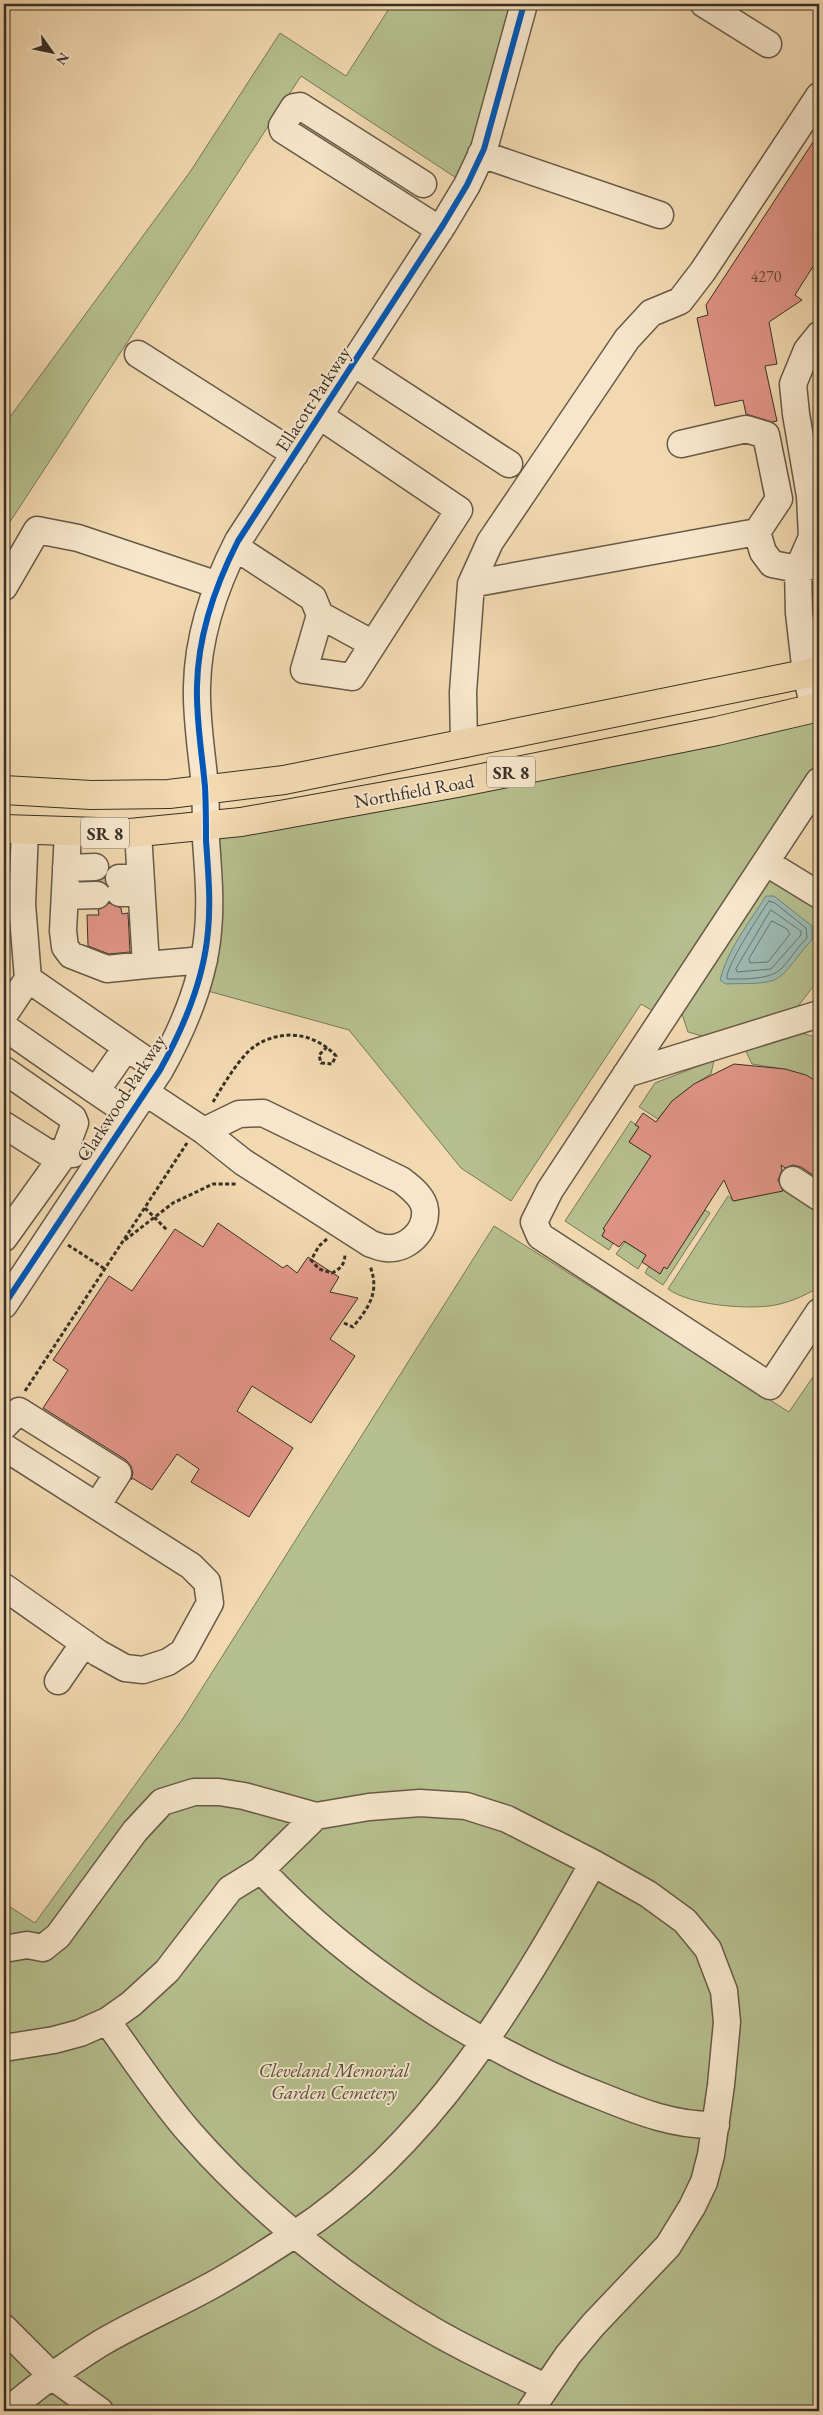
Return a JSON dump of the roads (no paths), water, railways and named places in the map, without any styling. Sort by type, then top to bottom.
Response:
[{"type":"main road","name":"Northfield Road","points":[[4,790],[91,795],[169,794],[284,780],[813,672]]},
{"type":"main road","name":"Northfield Road","points":[[14,830],[138,832],[206,827],[457,783],[817,708]]},
{"type":"street","name":"Ellacott Parkway","points":[[206,827],[205,790],[198,727],[197,684],[203,634],[218,586],[235,547],[440,230],[467,185],[481,154],[524,4]]},
{"type":"street","points":[[704,4],[768,44]]},
{"type":"street","points":[[464,744],[463,692],[471,584],[490,542],[627,339],[651,313],[680,301],[703,271],[819,96]]},
{"type":"street","points":[[423,184],[300,106],[294,107],[282,126],[283,130],[440,230]]},
{"type":"street","points":[[481,154],[660,215]]},
{"type":"street","points":[[817,708],[813,672],[799,613],[812,537],[810,496],[796,414],[793,384],[807,350],[819,334]]},
{"type":"street","points":[[138,354],[295,454]]},
{"type":"street","points":[[354,363],[509,464]]},
{"type":"street","points":[[235,547],[313,598],[320,615],[304,670],[352,677],[460,510],[320,416]]},
{"type":"street","points":[[471,584],[757,532],[779,499],[766,435],[746,429],[681,444]]},
{"type":"street","points":[[4,587],[37,530],[78,538],[218,586]]},
{"type":"street","points":[[757,532],[763,552],[772,564],[808,567]]},
{"type":"street","points":[[320,615],[373,644]]},
{"type":"street","points":[[819,782],[626,1074],[538,1212],[534,1222],[540,1236],[770,1386],[819,1312]]},
{"type":"street","name":"Clarkwood Parkway","points":[[4,1305],[160,1070],[178,1038],[197,988],[204,960],[208,931],[206,827]]},
{"type":"street","points":[[14,830],[12,996],[126,1048],[160,1070]]},
{"type":"street","points":[[68,832],[63,931],[65,947],[71,955],[106,969],[204,960]]},
{"type":"street","points":[[138,832],[115,879],[146,965]]},
{"type":"street","points":[[767,863],[819,895]]},
{"type":"street","points":[[66,882],[115,879]]},
{"type":"street","points":[[626,1074],[819,1014]]},
{"type":"street","points":[[4,1027],[130,1114]]},
{"type":"street","points":[[96,1091],[126,1048]]},
{"type":"street","points":[[4,1070],[73,1118],[74,1128],[60,1160],[4,1238]]},
{"type":"street","points":[[145,1092],[196,1137],[243,1162],[371,1244],[386,1248],[400,1246],[414,1239],[423,1224],[425,1208],[416,1192],[401,1180],[263,1114],[239,1114],[196,1137]]},
{"type":"street","points":[[4,1125],[50,1154],[64,1150],[94,1168]]},
{"type":"street","points":[[794,1180],[819,1197]]},
{"type":"street","points":[[4,1426],[19,1411],[118,1473],[97,1506]]},
{"type":"street","points":[[4,1447],[191,1566],[207,1582],[210,1603],[183,1652],[168,1662],[143,1670],[124,1668],[84,1643],[4,1587]]},
{"type":"street","points":[[58,1682],[84,1643]]},
{"type":"street","points":[[4,1949],[27,1945],[43,1948],[58,1936],[135,1831],[162,1802],[194,1792],[219,1792],[244,1796],[316,1816],[368,1807],[420,1803],[466,1806],[507,1819],[593,1863],[648,1894],[685,1921],[708,1950],[724,1991],[727,2022],[716,2124],[704,2182],[692,2207],[672,2240],[635,2283],[593,2325],[530,2411]]},
{"type":"street","points":[[4,2048],[54,2040],[80,2033],[107,2021],[131,2004],[167,1971],[230,1889],[261,1870],[316,1816]]},
{"type":"street","points":[[8,2411],[33,2390],[100,2344],[236,2272],[295,2234],[344,2198],[370,2174],[427,2115],[486,2041],[552,1937],[593,1863]]},
{"type":"street","points":[[261,1870],[284,1894],[374,1970],[528,2066],[622,2105],[676,2122],[696,2125],[716,2124]]},
{"type":"street","points":[[107,2021],[189,2132],[221,2167],[295,2234],[356,2281],[433,2331],[488,2360],[546,2387]]},
{"type":"street","points":[[4,2328],[53,2377],[100,2411]]},
{"type":"water","points":[[766,896],[774,896],[812,926],[812,940],[779,978],[769,982],[726,984],[720,980],[728,958]]},
{"type":"tunnel","points":[[96,880],[119,878]]},
{"type":"park label","name":"Cleveland Memorial Garden Cemetery","points":[[334,2081]]}]
